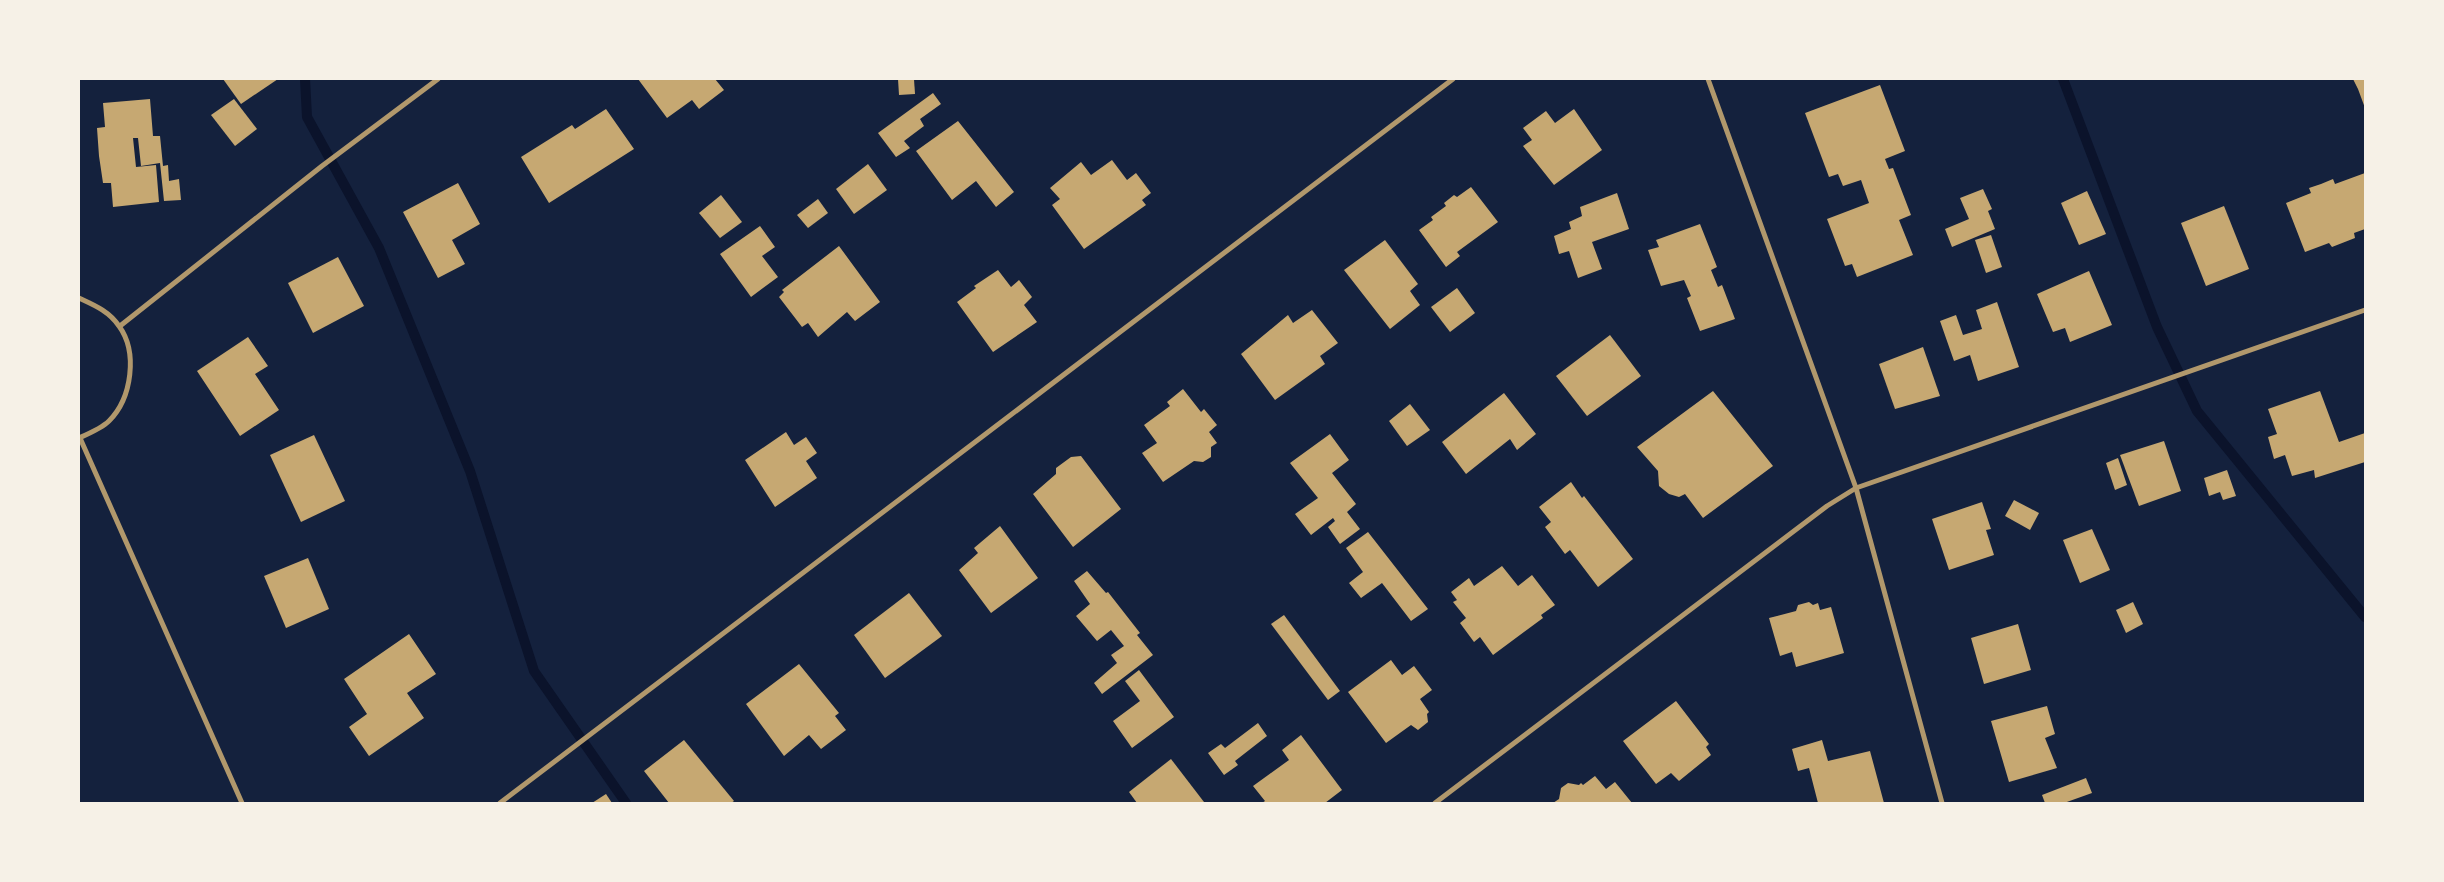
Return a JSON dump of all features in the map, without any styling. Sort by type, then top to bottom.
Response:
[{"type":"street","points":[[120,326],[322,166],[438,79]]},
{"type":"street","points":[[500,803],[1453,79]]},
{"type":"street","points":[[1708,79],[1856,488],[1942,803]]},
{"type":"street","points":[[79,298],[100,307],[120,326],[132,360],[127,394],[109,421],[79,438],[242,803]]},
{"type":"street","points":[[1435,803],[1826,506],[1856,488],[2365,310]]},
{"type":"building","points":[[223,79],[278,79],[241,104]]},
{"type":"building","points":[[638,79],[715,79],[724,90],[699,109],[692,100],[667,118]]},
{"type":"building","points":[[898,79],[914,79],[915,94],[899,95]]},
{"type":"building","points":[[2353,79],[2365,79],[2365,108],[2358,89]]},
{"type":"building","points":[[1880,85],[1905,151],[1885,159],[1889,169],[1893,168],[1911,215],[1899,220],[1913,255],[1857,277],[1852,264],[1845,266],[1827,219],[1869,203],[1861,180],[1843,186],[1838,174],[1829,177],[1805,113]]},
{"type":"building","points":[[933,93],[941,104],[920,119],[924,126],[904,141],[910,148],[896,157],[878,133]]},
{"type":"building","points":[[150,99],[153,136],[160,136],[163,166],[168,165],[169,181],[179,179],[181,200],[164,201],[160,163],[141,166],[138,138],[133,138],[136,167],[156,165],[159,202],[113,207],[111,183],[103,183],[99,156],[97,128],[105,127],[103,103]]},
{"type":"building","points":[[234,99],[257,129],[235,146],[211,115]]},
{"type":"building","points":[[606,109],[634,149],[549,203],[521,157],[572,125],[575,129]]},
{"type":"building","points":[[1574,109],[1602,150],[1554,185],[1523,146],[1532,140],[1523,128],[1546,111],[1555,123]]},
{"type":"building","points":[[958,121],[1014,192],[996,207],[976,181],[952,200],[916,151]]},
{"type":"building","points":[[1112,160],[1127,180],[1136,173],[1151,193],[1142,200],[1146,205],[1084,249],[1052,205],[1060,199],[1050,188],[1081,162],[1091,175]]},
{"type":"building","points":[[868,164],[887,190],[854,214],[836,189]]},
{"type":"building","points":[[2365,173],[2365,229],[2354,233],[2355,238],[2332,247],[2329,243],[2305,252],[2286,203],[2311,193],[2309,188],[2333,179],[2335,184]]},
{"type":"building","points":[[458,183],[480,224],[452,240],[465,264],[438,278],[403,212]]},
{"type":"building","points":[[1471,187],[1498,222],[1457,252],[1460,256],[1446,267],[1419,230],[1433,220],[1431,217],[1446,206],[1444,203],[1454,195],[1457,197]]},
{"type":"building","points":[[1983,189],[1992,209],[1988,211],[1995,229],[1952,247],[1945,229],[1969,219],[1960,198]]},
{"type":"building","points":[[2087,191],[2106,234],[2079,245],[2061,203]]},
{"type":"building","points":[[1617,193],[1629,229],[1592,242],[1602,269],[1578,278],[1569,251],[1559,254],[1554,236],[1571,229],[1569,222],[1582,216],[1580,207]]},
{"type":"building","points":[[721,195],[742,222],[720,238],[699,213]]},
{"type":"building","points":[[818,199],[828,213],[808,228],[797,215]]},
{"type":"building","points":[[2224,206],[2249,269],[2206,286],[2181,223]]},
{"type":"building","points":[[1700,224],[1717,267],[1711,270],[1718,287],[1722,285],[1735,319],[1700,331],[1687,298],[1691,296],[1684,280],[1661,286],[1648,250],[1659,247],[1656,240]]},
{"type":"building","points":[[760,226],[775,247],[762,256],[778,277],[751,297],[720,254]]},
{"type":"building","points":[[1991,235],[2002,267],[1986,273],[1975,240]]},
{"type":"building","points":[[1385,240],[1418,284],[1410,291],[1420,305],[1390,329],[1344,270]]},
{"type":"building","points":[[839,246],[880,302],[855,321],[847,312],[818,337],[808,323],[802,327],[779,297],[784,292],[782,290]]},
{"type":"building","points":[[338,257],[364,306],[313,333],[288,283]]},
{"type":"building","points":[[998,270],[1011,287],[1019,280],[1032,297],[1024,305],[1037,322],[993,352],[957,302],[976,288],[974,286]]},
{"type":"building","points":[[2089,271],[2112,325],[2070,342],[2065,328],[2053,332],[2037,294]]},
{"type":"building","points":[[1457,288],[1475,313],[1450,332],[1431,307]]},
{"type":"building","points":[[1997,302],[2019,367],[1978,381],[1970,355],[1954,361],[1940,321],[1956,315],[1963,335],[1982,329],[1976,310]]},
{"type":"building","points":[[1312,310],[1338,343],[1320,356],[1325,364],[1275,400],[1241,354],[1288,315],[1293,323]]},
{"type":"building","points":[[1610,335],[1641,376],[1587,416],[1556,376]]},
{"type":"building","points":[[248,337],[268,366],[255,374],[279,410],[240,436],[197,371]]},
{"type":"building","points":[[1923,347],[1940,396],[1895,409],[1879,364]]},
{"type":"building","points":[[1183,389],[1201,412],[1204,409],[1217,425],[1209,432],[1217,443],[1211,447],[1211,457],[1203,462],[1194,461],[1163,482],[1142,453],[1157,443],[1144,425],[1170,406],[1167,402]]},
{"type":"building","points":[[1713,391],[1773,466],[1703,518],[1685,494],[1679,497],[1669,494],[1659,486],[1658,471],[1637,447]]},
{"type":"building","points":[[2320,391],[2339,442],[2365,433],[2365,462],[2315,478],[2314,470],[2292,476],[2285,455],[2274,459],[2268,437],[2277,434],[2268,409]]},
{"type":"building","points":[[1504,393],[1536,434],[1517,450],[1510,439],[1466,474],[1442,442]]},
{"type":"building","points":[[1410,404],[1430,430],[1407,446],[1389,421]]},
{"type":"building","points":[[786,432],[794,445],[806,437],[817,453],[806,461],[817,478],[775,507],[745,460]]},
{"type":"building","points":[[1330,434],[1349,460],[1332,473],[1356,504],[1347,512],[1360,529],[1340,544],[1328,527],[1335,521],[1333,518],[1311,535],[1295,514],[1318,498],[1290,463]]},
{"type":"building","points":[[314,435],[345,501],[301,522],[270,455]]},
{"type":"building","points":[[2164,441],[2181,491],[2139,506],[2120,455]]},
{"type":"building","points":[[1081,456],[1121,509],[1073,547],[1033,494],[1056,474],[1056,468],[1071,457]]},
{"type":"building","points":[[2118,458],[2127,485],[2115,490],[2106,463]]},
{"type":"building","points":[[2227,470],[2236,496],[2223,500],[2220,492],[2209,496],[2204,478]]},
{"type":"building","points":[[1571,482],[1633,559],[1598,587],[1570,550],[1565,554],[1545,527],[1551,522],[1539,507]]},
{"type":"building","points":[[2014,500],[2039,513],[2030,530],[2005,516]]},
{"type":"building","points":[[1982,502],[1991,529],[1986,530],[1994,555],[1949,570],[1932,519]]},
{"type":"building","points":[[1000,526],[1038,578],[991,613],[959,570],[978,553],[974,548]]},
{"type":"building","points":[[2092,529],[2110,570],[2080,583],[2063,540]]},
{"type":"building","points":[[1368,532],[1428,609],[1411,621],[1382,583],[1361,598],[1349,583],[1363,572],[1346,548]]},
{"type":"building","points":[[308,558],[329,609],[286,628],[264,576]]},
{"type":"building","points":[[1502,566],[1518,586],[1532,575],[1555,605],[1541,615],[1543,618],[1493,655],[1480,637],[1474,642],[1460,623],[1466,618],[1453,602],[1457,600],[1451,592],[1469,578],[1474,586]]},
{"type":"building","points":[[1087,571],[1106,593],[1108,592],[1140,633],[1137,635],[1153,655],[1102,694],[1094,683],[1117,663],[1111,655],[1124,646],[1111,630],[1097,641],[1076,616],[1090,604],[1074,581]]},
{"type":"building","points":[[909,593],[942,636],[885,678],[854,635]]},
{"type":"building","points":[[1809,602],[1813,605],[1818,603],[1820,610],[1831,607],[1844,653],[1796,667],[1792,652],[1780,656],[1769,618],[1796,611],[1798,605]]},
{"type":"building","points":[[2133,602],[2143,624],[2126,633],[2116,610]]},
{"type":"building","points":[[1284,615],[1340,691],[1328,700],[1271,624]]},
{"type":"building","points":[[2018,624],[2031,670],[1984,684],[1971,638]]},
{"type":"building","points":[[409,634],[436,674],[407,693],[424,718],[369,756],[349,727],[367,714],[344,679]]},
{"type":"building","points":[[1391,660],[1402,675],[1414,666],[1432,690],[1420,699],[1429,712],[1427,714],[1428,722],[1418,730],[1411,725],[1386,743],[1348,692]]},
{"type":"building","points":[[799,664],[839,713],[835,716],[846,730],[821,749],[809,735],[784,756],[746,704]]},
{"type":"building","points":[[1139,670],[1174,717],[1132,748],[1113,721],[1140,701],[1125,681]]},
{"type":"building","points":[[1676,701],[1709,744],[1706,747],[1711,755],[1679,781],[1671,773],[1656,784],[1623,741]]},
{"type":"building","points":[[2047,706],[2055,734],[2045,738],[2057,768],[2009,782],[1991,721]]},
{"type":"building","points":[[1258,723],[1267,736],[1235,761],[1238,765],[1224,775],[1208,753],[1221,744],[1225,748]]},
{"type":"building","points":[[1301,735],[1342,790],[1325,803],[1262,803],[1265,801],[1253,786],[1289,760],[1282,750]]},
{"type":"building","points":[[684,740],[734,801],[731,803],[669,803],[644,771]]},
{"type":"building","points":[[1822,740],[1828,761],[1870,751],[1884,803],[1818,803],[1809,768],[1798,771],[1792,749]]},
{"type":"building","points":[[1171,759],[1204,802],[1137,803],[1129,792]]},
{"type":"building","points":[[1595,776],[1606,789],[1615,782],[1632,803],[1553,803],[1559,799],[1561,788],[1568,783],[1579,785],[1581,783],[1583,785]]},
{"type":"building","points":[[2086,778],[2092,793],[2064,803],[2045,803],[2042,795]]},
{"type":"building","points":[[606,794],[612,803],[592,803]]},
{"type":"waterway","points":[[305,79],[307,117],[379,248],[470,471],[534,671],[626,803]]},
{"type":"waterway","points":[[2063,79],[2157,327],[2197,411],[2365,617]]}]
